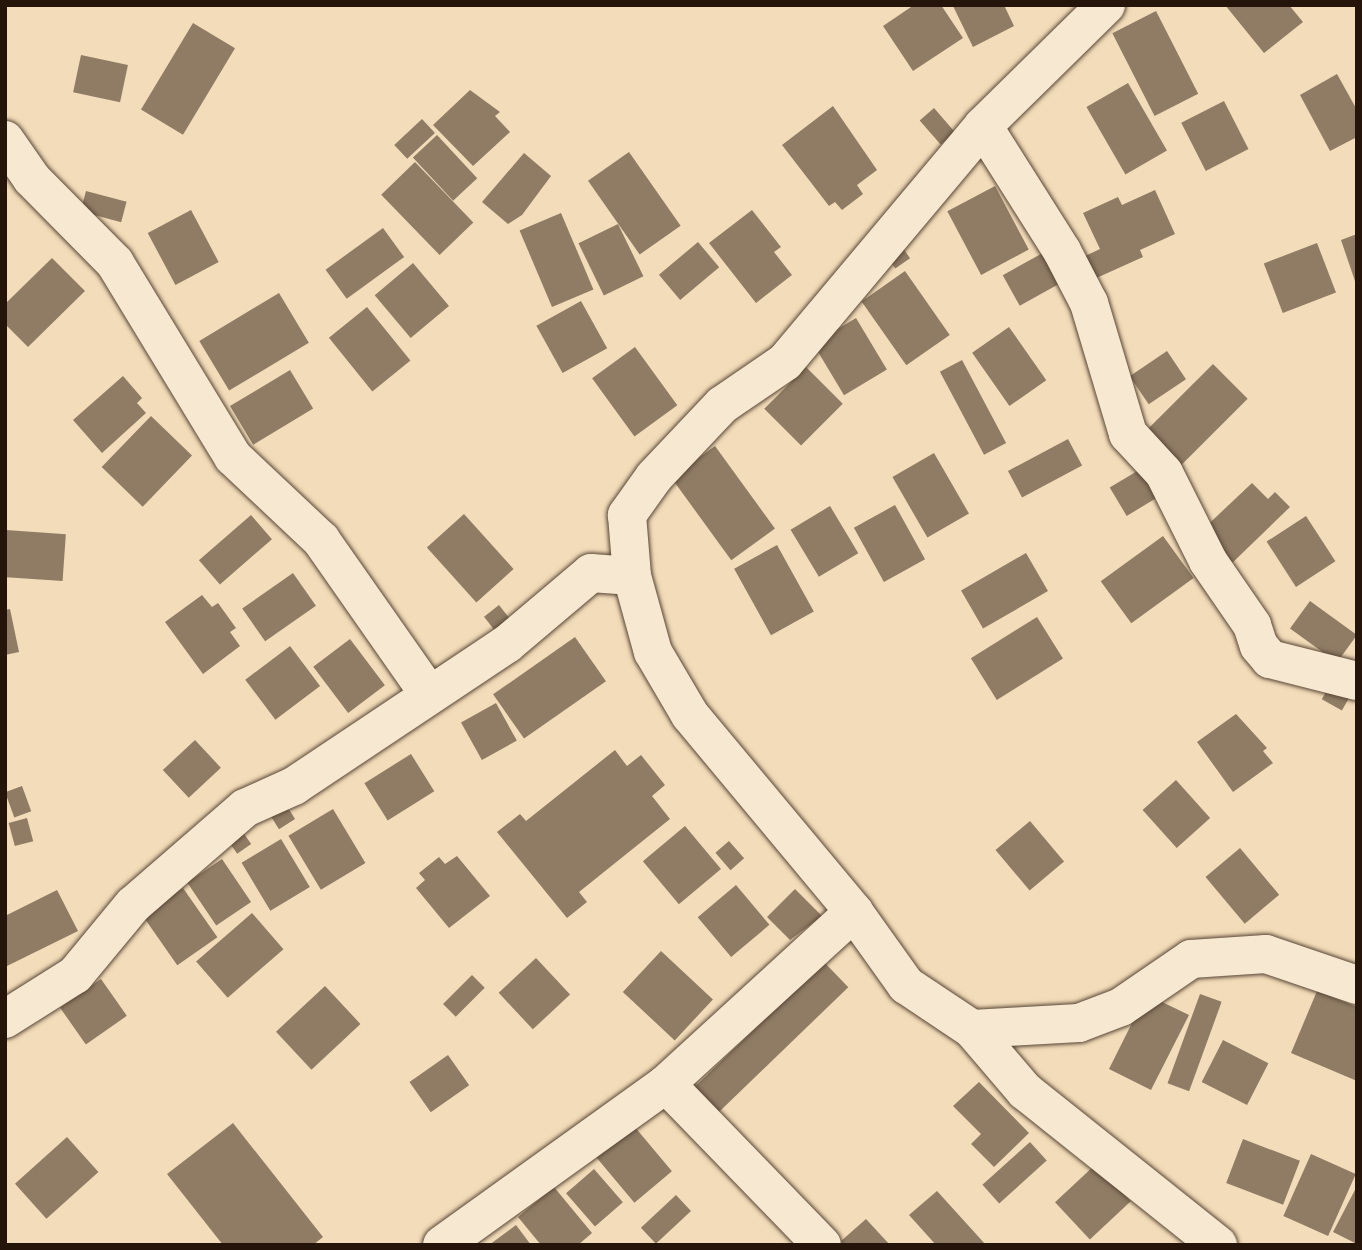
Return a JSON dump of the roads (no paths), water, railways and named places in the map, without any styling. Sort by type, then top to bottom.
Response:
[{"type":"street","points":[[1106,5],[983,126],[785,362],[722,405],[654,477],[627,515],[632,576],[653,652],[690,715],[854,912],[906,985],[972,1029],[1025,1091],[1218,1245]]},
{"type":"street","points":[[983,126],[1062,251],[1089,303],[1128,434],[1164,473],[1208,561],[1252,625],[1259,646],[1270,659],[1357,681]]},
{"type":"street","points":[[5,140],[32,179],[115,263],[233,457],[321,540],[428,693]]},
{"type":"street","points":[[5,1019],[75,975],[133,905],[244,807],[294,786],[428,693],[507,644],[591,573],[632,576]]},
{"type":"street","points":[[442,1245],[666,1084],[854,912]]},
{"type":"street","points":[[972,1029],[1079,1023],[1121,1007],[1191,959],[1266,954],[1357,985]]},
{"type":"street","points":[[666,1084],[822,1245]]}]
